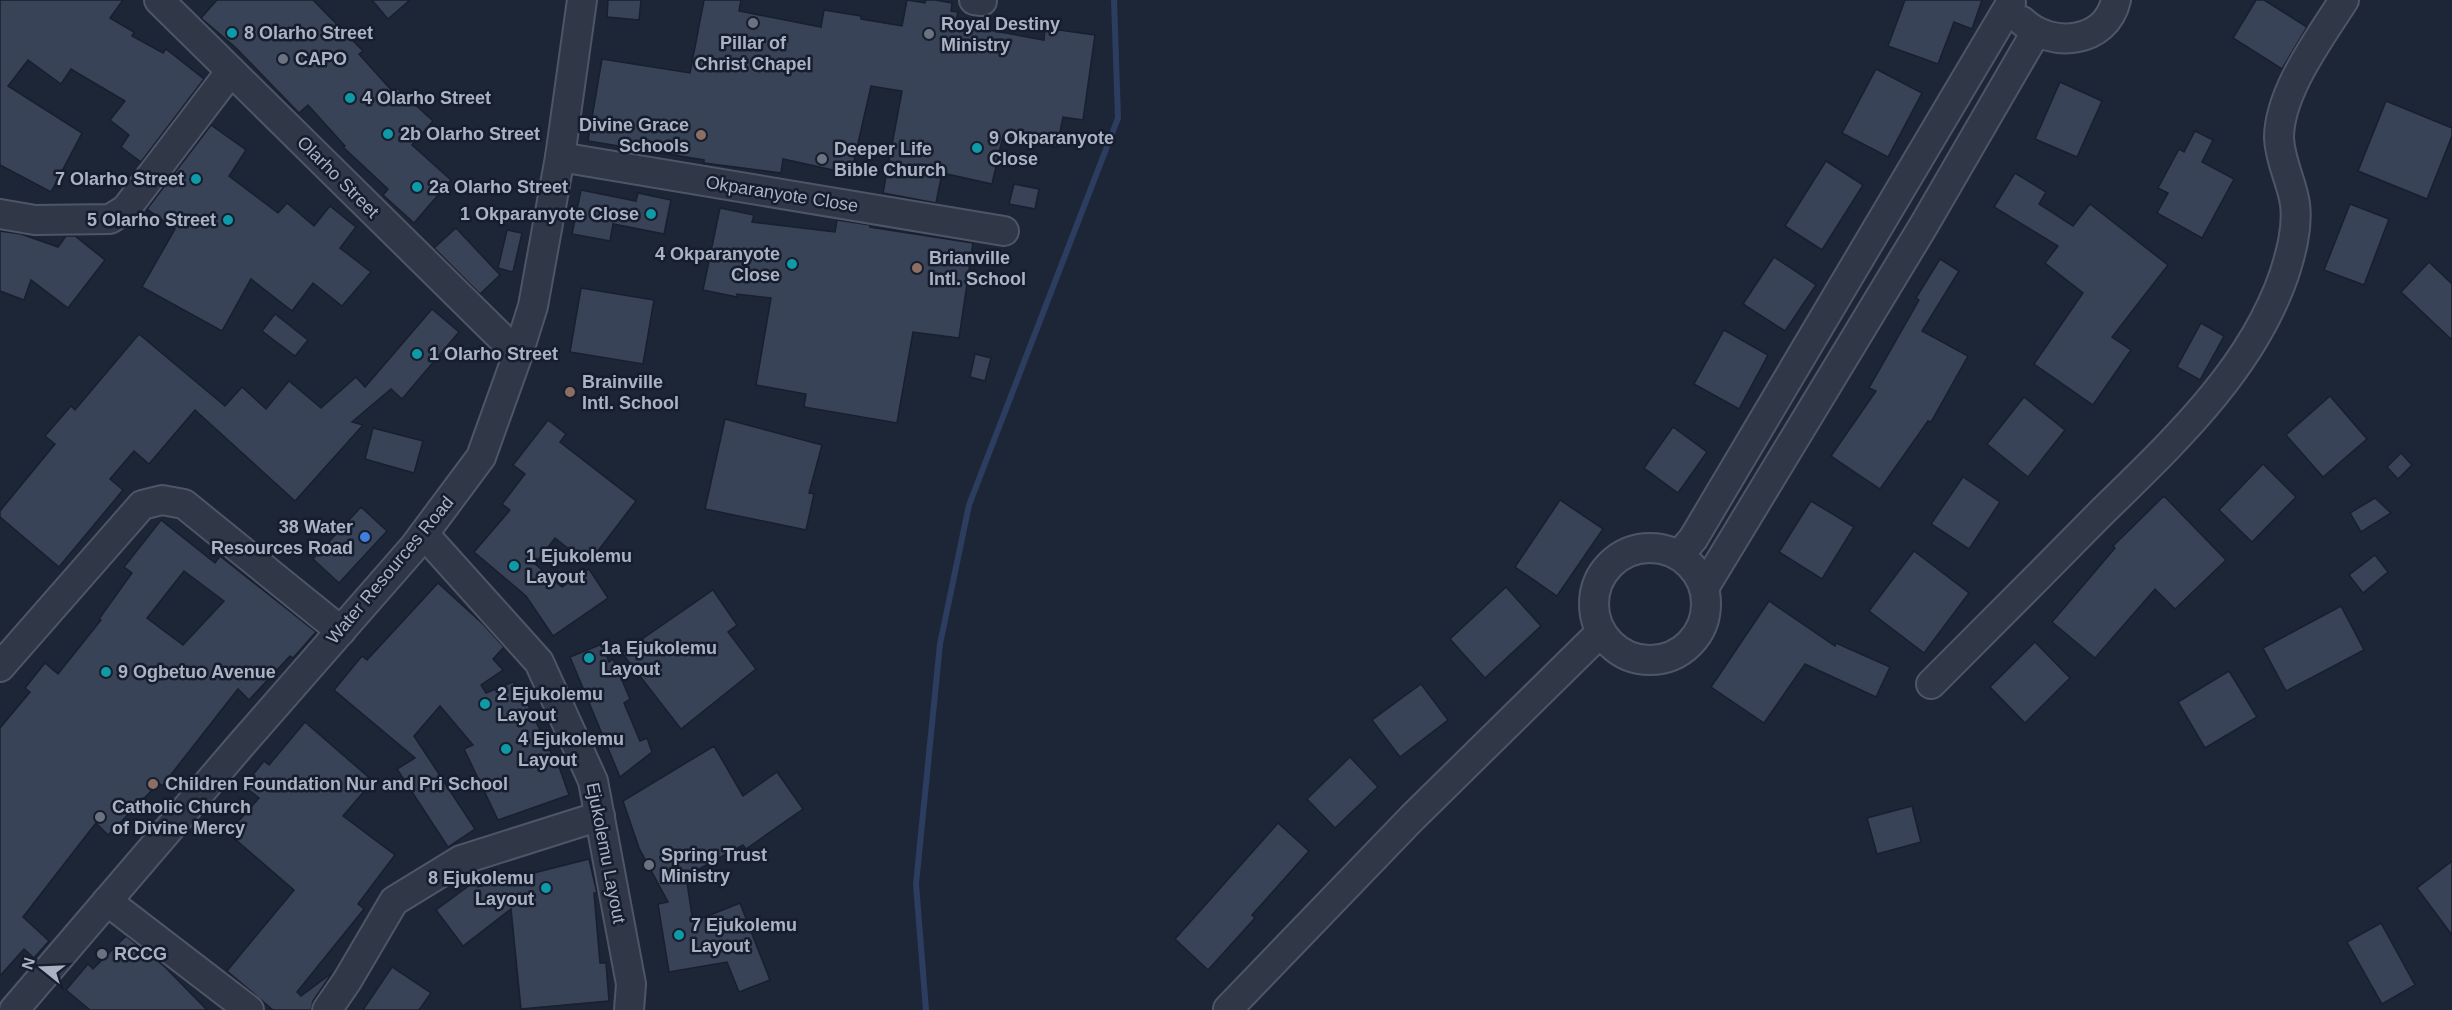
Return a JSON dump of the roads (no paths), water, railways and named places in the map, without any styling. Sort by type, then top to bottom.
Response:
[{"type":"street","name":"Olarho Street","points":[[159,0],[518,354]]},
{"type":"street","name":"Water Resources Road","points":[[14,1010],[424,534],[481,457],[518,354],[532,306],[560,157],[582,0]]},
{"type":"street","points":[[2011,2],[2021,20],[2036,32],[2054,39],[2073,39],[2091,32],[2106,20],[2116,0]]},
{"type":"street","points":[[1931,684],[2193,422],[2236,365],[2266,316],[2283,277],[2295,238],[2295,204],[2284,167],[2279,139],[2282,112],[2301,73],[2344,0]]},
{"type":"street","points":[[1679,555],[1693,539],[2011,2]]},
{"type":"street","points":[[1704,588],[1924,225],[2036,32]]},
{"type":"street","points":[[0,214],[34,220],[110,219],[126,209],[231,71]]},
{"type":"street","name":"Okparanyote Close","points":[[560,157],[1004,231]]},
{"type":"street","points":[[1915,166],[1947,185]]},
{"type":"street","points":[[1892,206],[1924,225]]},
{"type":"street","points":[[1813,339],[1842,357]]},
{"type":"street","points":[[1790,376],[1820,394]]},
{"type":"street","points":[[0,667],[142,506],[162,500],[184,504],[341,631]]},
{"type":"street","name":"Ejukolemu Layout","points":[[424,534],[539,662],[593,781],[631,984],[629,1010]]},
{"type":"street","points":[[1638,548],[1660,548],[1679,555],[1695,569],[1704,588],[1706,608],[1701,628],[1689,645],[1672,656],[1652,660],[1632,658],[1614,648],[1601,632],[1594,612],[1595,591],[1604,571],[1619,556],[1638,548]]},
{"type":"street","points":[[1228,1009],[1412,818],[1601,632]]},
{"type":"street","points":[[327,1010],[347,981],[394,901],[461,860],[600,816]]},
{"type":"street","points":[[107,901],[249,1010]]},
{"type":"waterway","points":[[926,1010],[916,884],[940,644],[969,505],[1118,118],[1114,0]]},
{"type":"place","name":"Pillar of Christ Chapel","points":[[753,23]]},
{"type":"place","name":"8 Olarho Street","points":[[232,33]]},
{"type":"place","name":"Royal Destiny Ministry","points":[[929,34]]},
{"type":"place","name":"CAPO","points":[[283,59]]},
{"type":"place","name":"4 Olarho Street","points":[[350,98]]},
{"type":"place","name":"2b Olarho Street","points":[[388,134]]},
{"type":"place","name":"Divine Grace Schools","points":[[701,135]]},
{"type":"place","name":"9 Okparanyote Close","points":[[977,148]]},
{"type":"place","name":"Deeper Life Bible Church","points":[[822,159]]},
{"type":"place","name":"7 Olarho Street","points":[[196,179]]},
{"type":"place","name":"2a Olarho Street","points":[[417,187]]},
{"type":"place","name":"1 Okparanyote Close","points":[[651,214]]},
{"type":"place","name":"5 Olarho Street","points":[[228,220]]},
{"type":"place","name":"4 Okparanyote Close","points":[[792,264]]},
{"type":"place","name":"Brianville Intl. School","points":[[917,268]]},
{"type":"place","name":"1 Olarho Street","points":[[417,354]]},
{"type":"place","name":"Brainville Intl. School","points":[[570,392]]},
{"type":"place","name":"38 Water Resources Road","points":[[365,537]]},
{"type":"place","name":"1 Ejukolemu Layout","points":[[514,566]]},
{"type":"place","name":"1a Ejukolemu Layout","points":[[589,658]]},
{"type":"place","name":"9 Ogbetuo Avenue","points":[[106,672]]},
{"type":"place","name":"2 Ejukolemu Layout","points":[[485,704]]},
{"type":"place","name":"4 Ejukolemu Layout","points":[[506,749]]},
{"type":"place","name":"Children Foundation Nur and Pri School","points":[[153,784]]},
{"type":"place","name":"Catholic Church of Divine Mercy","points":[[100,817]]},
{"type":"place","name":"Spring Trust Ministry","points":[[649,865]]},
{"type":"place","name":"8 Ejukolemu Layout","points":[[546,888]]},
{"type":"place","name":"7 Ejukolemu Layout","points":[[679,935]]},
{"type":"place","name":"RCCG","points":[[102,954]]}]
